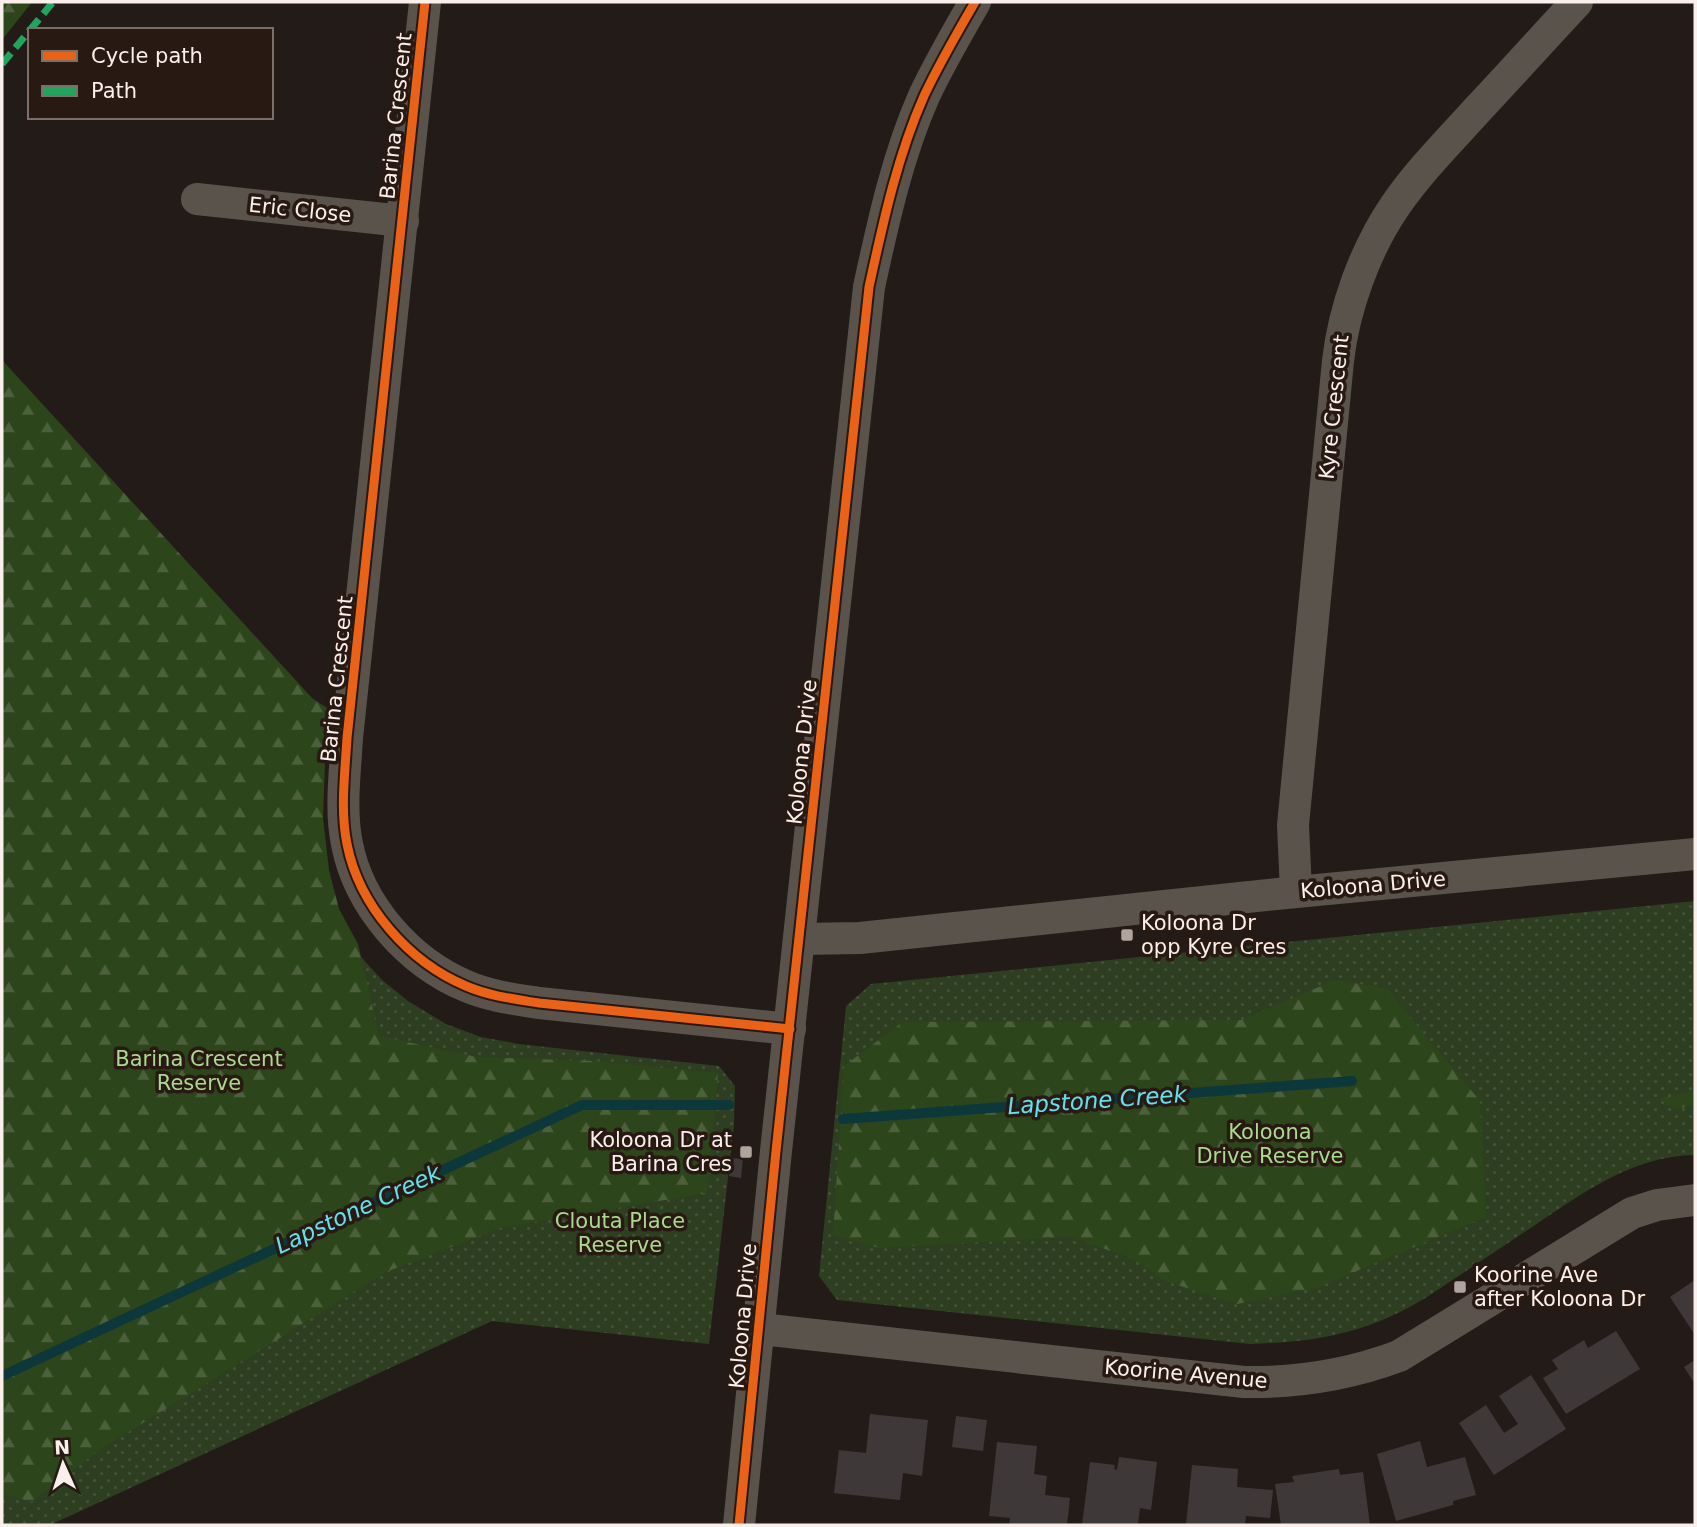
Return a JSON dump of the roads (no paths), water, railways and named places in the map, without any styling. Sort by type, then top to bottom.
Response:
[{"type":"street","name":"Barina Crescent","points":[[425,2],[347,738],[344,799],[346,842],[354,870],[373,906],[397,938],[433,968],[466,986],[499,997],[538,1003],[790,1029]]},
{"type":"street","name":"Koloona Drive","points":[[739,1525],[776,1151],[869,287],[904,150],[923,99],[975,2]]},
{"type":"street","name":"Kyre Crescent","points":[[1296,892],[1293,825],[1341,332],[1352,295],[1364,263],[1394,208],[1429,162],[1577,2]]},
{"type":"street","name":"Eric Close","points":[[197,199],[403,221]]},
{"type":"street","name":"Koloona Drive","points":[[800,939],[860,938],[1296,892],[1695,854]]},
{"type":"street","name":"Koorine Avenue","points":[[760,1329],[1244,1382],[1309,1380],[1370,1367],[1399,1356],[1632,1213],[1657,1205],[1695,1200]]},
{"type":"waterway","name":"Lapstone Creek","points":[[843,1119],[1352,1081]]},
{"type":"waterway","name":"Lapstone Creek","points":[[2,1376],[582,1105],[729,1105]]},
{"type":"place","name":"Koloona Dr opp Kyre Cres","points":[[1127,935]]},
{"type":"place","name":"Koloona Dr at Barina Cres","points":[[746,1152]]},
{"type":"place","name":"Koorine Ave after Koloona Dr","points":[[1460,1287]]},
{"type":"park label","name":"Barina Crescent Reserve","points":[[199,1071]]},
{"type":"park label","name":"Koloona Drive Reserve","points":[[1270,1144]]},
{"type":"park label","name":"Clouta Place Reserve","points":[[620,1233]]}]
